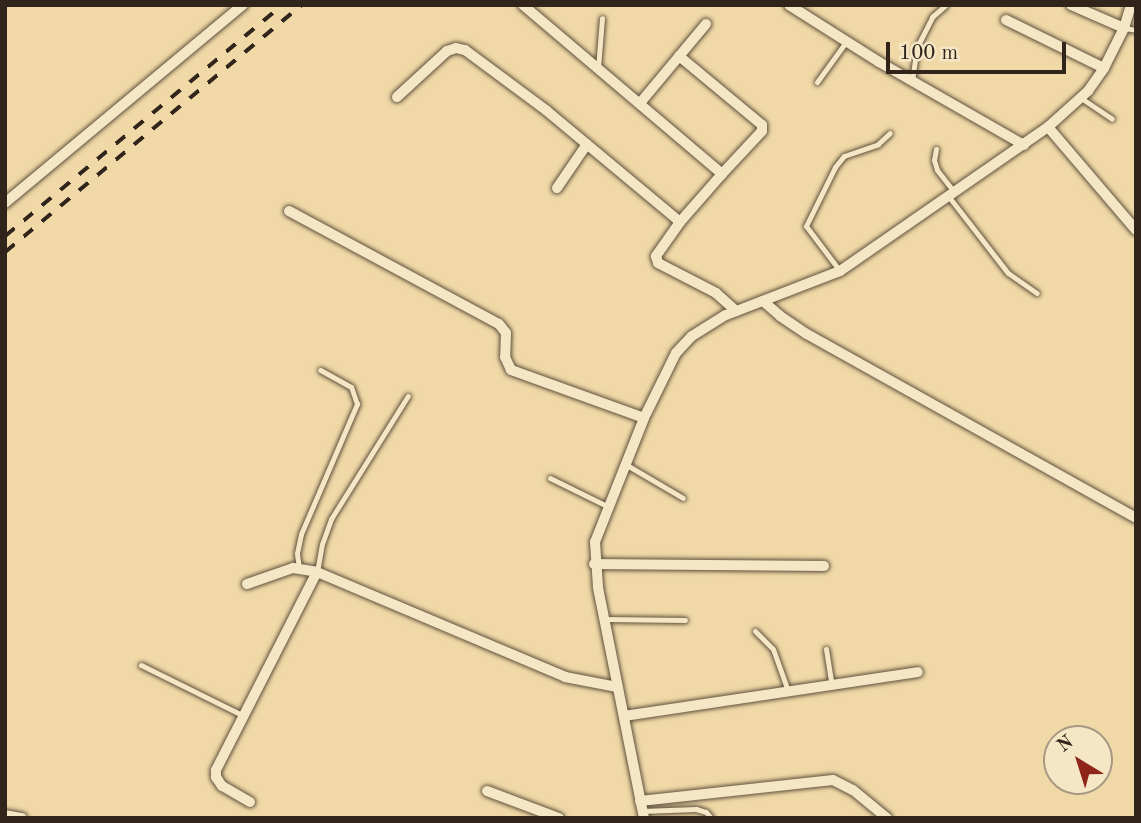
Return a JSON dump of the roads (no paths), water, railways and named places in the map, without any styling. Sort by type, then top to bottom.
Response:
[{"type":"street","points":[[5,203],[243,5]]},
{"type":"street","points":[[523,5],[722,174]]},
{"type":"street","points":[[789,5],[912,81],[1024,145]]},
{"type":"street","points":[[1071,5],[1124,28]]},
{"type":"street","points":[[887,818],[853,790],[833,780],[642,810],[594,564],[595,542],[643,418],[676,353],[691,336],[736,311],[840,271],[1048,127],[1081,98],[1104,68],[1124,28],[1131,5]]},
{"type":"street","points":[[1006,20],[1104,68]]},
{"type":"street","points":[[640,103],[706,24]]},
{"type":"street","points":[[397,97],[447,51],[456,48],[466,50],[587,144],[680,222]]},
{"type":"street","points":[[679,56],[762,125],[762,131],[680,222],[656,256],[659,263],[716,293],[736,311]]},
{"type":"street","points":[[1048,127],[1136,230]]},
{"type":"street","points":[[557,188],[587,144]]},
{"type":"street","points":[[289,211],[499,324],[506,333],[505,357],[511,370],[643,418]]},
{"type":"street","points":[[764,301],[780,316],[807,334],[1136,518]]},
{"type":"street","points":[[594,564],[824,566]]},
{"type":"street","points":[[247,584],[299,568],[317,572],[565,677],[617,687]]},
{"type":"street","points":[[250,802],[222,786],[216,778],[216,770],[317,572]]},
{"type":"street","points":[[624,716],[918,672]]},
{"type":"street","points":[[487,791],[559,818]]},
{"type":"street","points":[[5,815],[22,818]]},
{"type":"lane","points":[[912,81],[917,47],[932,17],[946,5]]},
{"type":"lane","points":[[598,68],[602,18]]},
{"type":"lane","points":[[1124,28],[1136,30]]},
{"type":"lane","points":[[817,82],[847,42]]},
{"type":"lane","points":[[1081,98],[1112,119]]},
{"type":"lane","points":[[840,271],[806,226],[835,167],[844,156],[878,144],[890,133]]},
{"type":"lane","points":[[936,149],[934,160],[937,170],[952,195],[1008,273],[1037,293]]},
{"type":"lane","points":[[299,568],[298,553],[302,534],[357,404],[351,387],[320,370]]},
{"type":"lane","points":[[317,572],[322,544],[331,519],[408,396]]},
{"type":"lane","points":[[625,464],[683,498]]},
{"type":"lane","points":[[550,478],[607,506]]},
{"type":"lane","points":[[604,619],[685,620]]},
{"type":"lane","points":[[755,631],[773,649],[788,691]]},
{"type":"lane","points":[[825,649],[832,685]]},
{"type":"lane","points":[[141,665],[244,716]]},
{"type":"lane","points":[[642,810],[696,809],[706,812],[711,818]]},
{"type":"railway","points":[[5,236],[282,5]]},
{"type":"railway","points":[[5,252],[301,5]]}]
